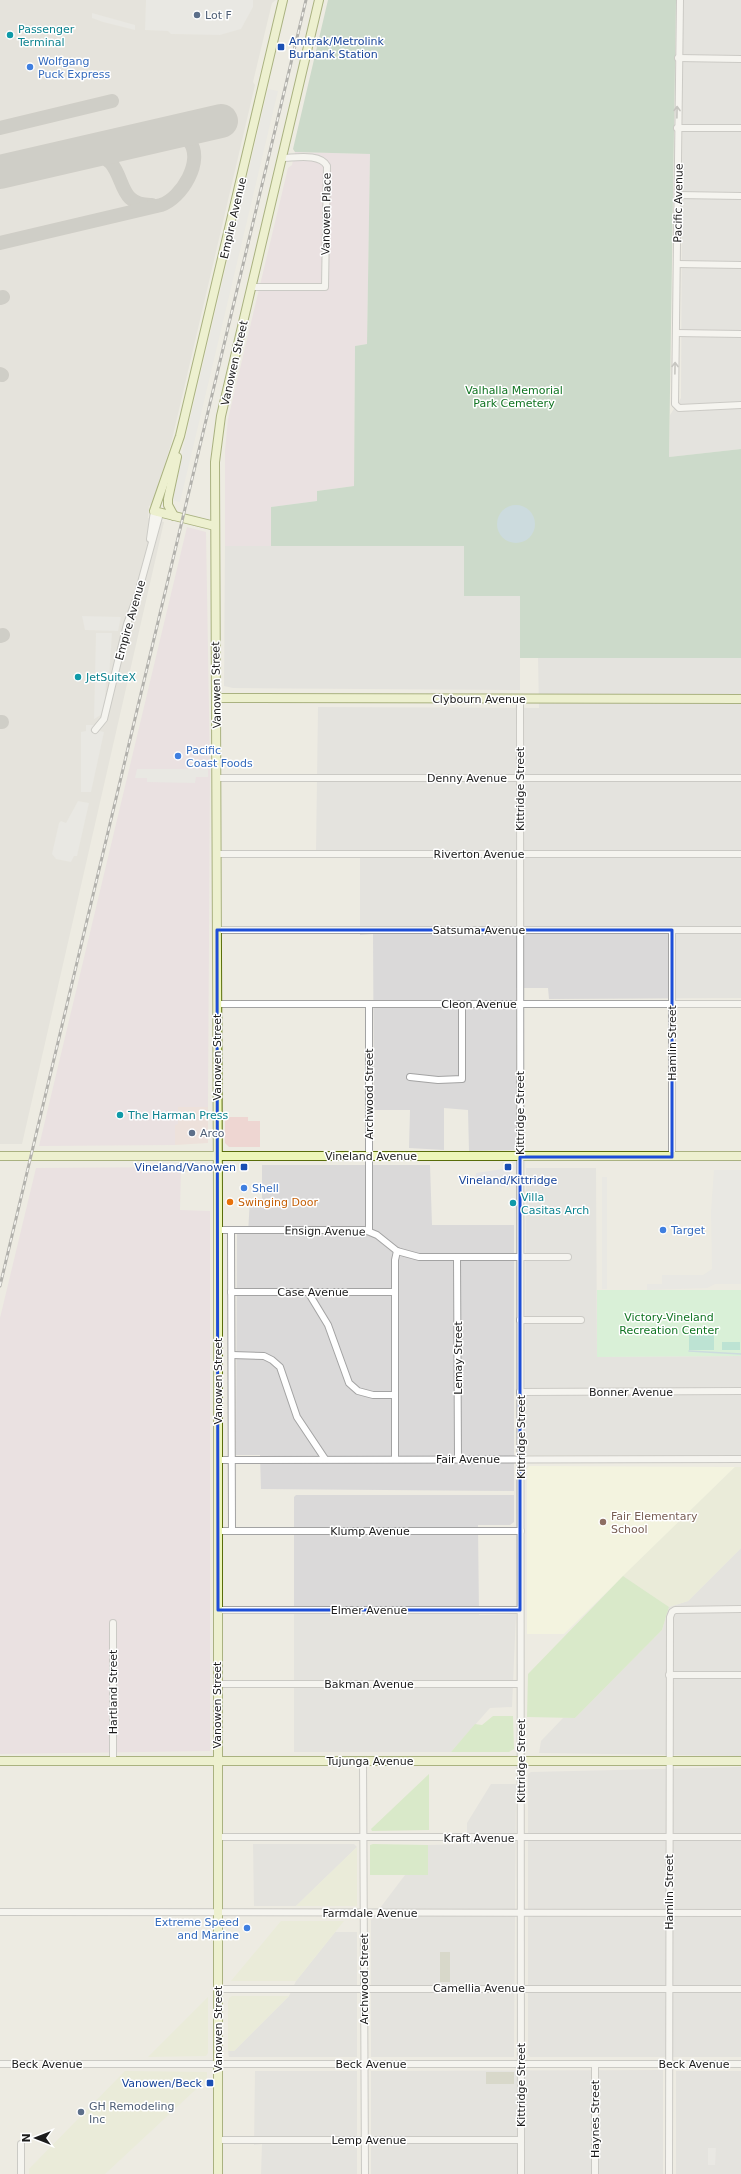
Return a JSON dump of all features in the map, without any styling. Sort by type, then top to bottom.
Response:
[{"type":"main road","name":"Empire Avenue","points":[[157,512],[180,436],[283,0]]},
{"type":"main road","name":"Vanowen Street","points":[[218,2174],[218,1156],[215,476],[218,431],[319,0]]},
{"type":"main road","name":"Empire Avenue","points":[[157,512],[177,457],[181,442],[180,436]]},
{"type":"main road","points":[[174,516],[168,505],[168,499],[177,457]]},
{"type":"main road","points":[[157,512],[215,526]]},
{"type":"main road","name":"Clybourn Avenue","points":[[216,698],[741,700]]},
{"type":"main road","name":"Vineland Avenue","points":[[0,1156],[741,1156]]},
{"type":"main road","name":"Tujunga Avenue","points":[[0,1761],[741,1761]]},
{"type":"street","name":"Pacific Avenue","points":[[680,0],[677,128],[679,132],[676,406],[741,406]]},
{"type":"street","points":[[678,58],[741,59]]},
{"type":"street","points":[[677,128],[741,128]]},
{"type":"street","name":"Vanowen Place","points":[[252,287],[325,287],[327,166],[324,161],[317,158],[282,158]]},
{"type":"street","points":[[678,195],[741,196]]},
{"type":"street","points":[[677,264],[741,265]]},
{"type":"street","points":[[676,333],[741,334]]},
{"type":"street","name":"Empire Avenue","points":[[95,730],[104,719],[127,624],[137,597],[157,512]]},
{"type":"street","name":"Kittridge Street","points":[[520,699],[521,2174]]},
{"type":"street","name":"Denny Avenue","points":[[217,778],[741,778]]},
{"type":"street","name":"Riverton Avenue","points":[[217,854],[741,854]]},
{"type":"street","name":"Satsuma Avenue","points":[[217,930],[741,930]]},
{"type":"street","name":"Hamlin Street","points":[[672,930],[672,1157]]},
{"type":"street","name":"Cleon Avenue","points":[[217,1004],[741,1004]]},
{"type":"street","name":"Archwood Street","points":[[369,1004],[369,1231]]},
{"type":"street","points":[[410,1077],[438,1080],[462,1079],[462,1004]]},
{"type":"street","name":"Ensign Avenue","points":[[218,1230],[369,1231],[377,1235],[397,1251],[419,1257],[568,1257]]},
{"type":"street","name":"Vanowen Street","points":[[231,1230],[232,1531]]},
{"type":"street","points":[[395,1459],[397,1251]]},
{"type":"street","name":"Lemay Street","points":[[457,1257],[458,1459]]},
{"type":"street","name":"Case Avenue","points":[[231,1292],[396,1292]]},
{"type":"street","points":[[308,1292],[328,1325],[349,1383],[358,1391],[373,1395],[395,1395]]},
{"type":"street","points":[[520,1320],[581,1320]]},
{"type":"street","points":[[232,1355],[264,1356],[272,1360],[280,1367],[297,1416],[325,1459]]},
{"type":"street","name":"Bonner Avenue","points":[[520,1392],[741,1391]]},
{"type":"street","name":"Fair Avenue","points":[[218,1460],[741,1459]]},
{"type":"street","name":"Klump Avenue","points":[[218,1531],[521,1531]]},
{"type":"street","name":"Elmer Avenue","points":[[218,1610],[520,1610]]},
{"type":"street","name":"Hamlin Street","points":[[670,2174],[670,1617],[672,1612],[741,1610]]},
{"type":"street","name":"Hartland Street","points":[[113,1761],[114,1623]]},
{"type":"street","points":[[669,1675],[741,1675]]},
{"type":"street","name":"Bakman Avenue","points":[[218,1684],[520,1684]]},
{"type":"street","name":"Archwood Street","points":[[363,1761],[365,2174]]},
{"type":"street","name":"Kraft Avenue","points":[[217,1838],[741,1837]]},
{"type":"street","name":"Farmdale Avenue","points":[[0,1912],[741,1913]]},
{"type":"street","name":"Camellia Avenue","points":[[217,1989],[741,1989]]},
{"type":"street","name":"Beck Avenue","points":[[0,2064],[741,2064]]},
{"type":"street","name":"Haynes Street","points":[[595,2065],[595,2174]]},
{"type":"street","name":"Lemp Avenue","points":[[218,2140],[521,2140]]},
{"type":"street","points":[[21,2144],[21,2174]]},
{"type":"highlighted area","points":[[217,930],[672,930],[672,1157],[520,1157],[520,1610],[218,1610]]},
{"type":"shaded area","points":[[0,0],[276,0],[272,3],[253,82],[255,85],[171,444],[152,504],[149,506],[148,518],[164,522],[22,1144],[0,1144]]},
{"type":"shaded area","name":"Lot F","points":[[146,0],[253,0],[253,7],[241,29],[220,35],[171,34],[168,31],[145,30]]},
{"type":"shaded area","points":[[683,0],[741,0],[741,449],[669,457],[670,415],[681,398]]},
{"type":"shaded area","points":[[92,13],[135,25],[135,30],[92,18]]},
{"type":"shaded area","points":[[268,89],[278,91],[180,502],[171,500]]},
{"type":"shaded area","points":[[295,152],[370,154],[367,344],[355,346],[354,486],[317,491],[318,501],[271,507],[271,546],[225,546],[225,451],[228,419],[288,168],[292,165]]},
{"type":"shaded area","points":[[187,527],[206,532],[210,768],[208,1107],[178,1107],[178,1124],[175,1125],[175,1145],[39,1146]]},
{"type":"shaded area","points":[[225,546],[464,546],[520,596],[520,690],[233,688],[224,686]]},
{"type":"shaded area","points":[[82,616],[121,617],[118,631],[85,630]]},
{"type":"shaded area","points":[[96,633],[112,633],[109,678],[106,681],[105,701],[101,715],[94,719]]},
{"type":"shaded area","points":[[538,658],[741,658],[741,998],[549,999],[548,988],[516,988],[516,1150],[469,1151],[468,1110],[444,1108],[444,1150],[409,1148],[410,1110],[374,1110],[373,934],[360,935],[360,850],[316,851],[318,707],[539,708]]},
{"type":"shaded area","points":[[86,725],[94,725],[95,730],[104,732],[91,792],[81,792],[81,732],[86,731]]},
{"type":"shaded area","points":[[137,769],[208,769],[208,777],[196,777],[195,783],[147,782],[147,778],[135,778]]},
{"type":"shaded area","points":[[78,801],[89,803],[77,856],[74,856],[71,862],[56,859],[52,854],[59,823],[61,821],[66,823]]},
{"type":"shaded area","name":"Arco","points":[[178,1107],[208,1107],[208,1143],[175,1145],[175,1124],[178,1124]]},
{"type":"shaded area","points":[[225,1117],[248,1117],[248,1121],[260,1121],[260,1147],[229,1147],[225,1143]]},
{"type":"shaded area","points":[[262,1165],[430,1165],[432,1225],[514,1225],[514,1491],[261,1489],[260,1455],[236,1455],[237,1234],[248,1233],[250,1199],[262,1198]]},
{"type":"shaded area","points":[[181,1167],[180,1210],[210,1211],[210,1751],[0,1754],[0,1318],[36,1168]]},
{"type":"shaded area","points":[[510,1168],[510,1187],[475,1185],[476,1173]]},
{"type":"shaded area","points":[[526,1168],[596,1168],[597,1357],[741,1356],[741,1455],[527,1455],[525,1453]]},
{"type":"shaded area","points":[[714,1170],[741,1170],[741,1284],[715,1284],[707,1288],[647,1290],[647,1284],[662,1284],[662,1275],[703,1275],[712,1269],[711,1211]]},
{"type":"shaded area","points":[[602,1177],[607,1177],[607,1289],[602,1289]]},
{"type":"shaded area","name":"Fair Elementary School","points":[[529,1466],[735,1467],[564,1634],[527,1634],[527,1469]]},
{"type":"shaded area","points":[[735,1467],[741,1467],[741,1548],[688,1601],[669,1607],[623,1576]]},
{"type":"shaded area","points":[[296,1495],[514,1495],[514,1522],[510,1525],[478,1525],[479,1615],[516,1614],[512,1707],[490,1708],[451,1752],[294,1752],[294,1497]]},
{"type":"shaded area","points":[[741,1548],[741,1756],[539,1753],[541,1741],[563,1718],[575,1718],[662,1630],[669,1607],[688,1601]]},
{"type":"shaded area","points":[[741,1767],[741,2057],[530,2057],[528,2054],[528,1774],[531,1772]]},
{"type":"shaded area","points":[[491,1784],[516,1784],[514,2057],[371,2057],[371,1920],[405,1875],[428,1875],[428,1845],[467,1844],[467,1823]]},
{"type":"shaded area","points":[[253,1844],[354,1844],[357,1847],[296,1906],[254,1906]]},
{"type":"shaded area","points":[[357,1847],[357,1906],[296,1906]]},
{"type":"shaded area","points":[[281,1921],[344,1921],[296,1981],[231,1981]]},
{"type":"shaded area","points":[[335,1932],[357,1932],[357,2057],[229,2057],[228,2051],[234,2051],[289,1996],[296,1981]]},
{"type":"shaded area","points":[[440,1952],[450,1952],[450,1982],[440,1982]]},
{"type":"shaded area","points":[[232,1996],[289,1996],[234,2051],[228,2051],[228,2002],[229,1998]]},
{"type":"shaded area","points":[[208,1997],[208,2053],[206,2056],[148,2057]]},
{"type":"shaded area","points":[[663,2070],[663,2174],[371,2174],[371,2071]]},
{"type":"shaded area","points":[[125,2071],[207,2072],[207,2079],[105,2174],[29,2174],[29,2169]]},
{"type":"shaded area","points":[[255,2071],[357,2071],[357,2174],[261,2174],[262,2144],[254,2145]]},
{"type":"shaded area","points":[[676,2071],[741,2071],[741,2174],[676,2174]]},
{"type":"shaded area","points":[[486,2072],[514,2072],[514,2084],[486,2084]]},
{"type":"shaded area","points":[[708,2148],[716,2148],[715,2165],[708,2165]]},
{"type":"green space","name":"Valhalla Memorial Park Cemetery","points":[[328,0],[676,0],[669,457],[741,449],[741,658],[520,658],[520,596],[464,596],[464,546],[271,546],[271,507],[317,501],[317,491],[354,486],[355,346],[367,344],[370,154],[295,152],[293,149]]},
{"type":"green space","name":"Victory-Vineland Recreation Center","points":[[597,1290],[741,1290],[741,1356],[597,1357]]},
{"type":"green space","points":[[689,1334],[714,1334],[714,1350],[689,1350]]},
{"type":"green space","points":[[722,1342],[740,1342],[740,1350],[722,1350]]},
{"type":"green space","points":[[623,1576],[669,1607],[662,1630],[575,1718],[527,1717],[528,1674]]},
{"type":"green space","points":[[493,1716],[513,1716],[514,1749],[509,1752],[451,1752],[475,1724],[482,1725]]},
{"type":"green space","points":[[429,1774],[429,1830],[372,1831],[371,1829]]},
{"type":"green space","points":[[370,1845],[428,1845],[428,1875],[370,1875]]},
{"type":"water","points":[[512,505],[520,505],[530,510],[534,517],[534,531],[530,538],[520,543],[512,543],[502,538],[500,535],[497,528],[497,520],[502,510],[505,508]]},
{"type":"waterway","points":[[689,1351],[741,1354]]},
{"type":"taxiway","points":[[0,128],[112,101]]},
{"type":"taxiway","points":[[0,243],[161,205],[169,201],[183,187],[192,168],[194,158],[193,149],[189,141],[169,133]]},
{"type":"taxiway","points":[[82,153],[97,155],[108,160],[129,197],[142,204],[152,205]]},
{"type":"runway","points":[[0,172],[221,121]]},
{"type":"railway","points":[[0,1286],[306,0]]},
{"type":"place","name":"Lot F","points":[[197,15]]},
{"type":"place","name":"Passenger Terminal","points":[[10,35]]},
{"type":"place","name":"Amtrak/Metrolink Burbank Station","points":[[281,47]]},
{"type":"place","name":"Wolfgang Puck Express","points":[[30,67]]},
{"type":"place","name":"JetSuiteX","points":[[78,677]]},
{"type":"place","name":"Pacific Coast Foods","points":[[178,756]]},
{"type":"place","name":"The Harman Press","points":[[120,1115]]},
{"type":"place","name":"Arco","points":[[192,1133]]},
{"type":"place","name":"Vineland/Vanowen","points":[[244,1167]]},
{"type":"place","name":"Vineland/Kittridge","points":[[508,1167]]},
{"type":"place","name":"Shell","points":[[244,1188]]},
{"type":"place","name":"Swinging Door","points":[[230,1202]]},
{"type":"place","name":"Villa Casitas Arch","points":[[513,1203]]},
{"type":"place","name":"Target","points":[[663,1230]]},
{"type":"place","name":"Fair Elementary School","points":[[603,1522]]},
{"type":"place","name":"Extreme Speed and Marine","points":[[247,1928]]},
{"type":"place","name":"Vanowen/Beck","points":[[210,2083]]},
{"type":"place","name":"GH Remodeling Inc","points":[[81,2112]]}]
